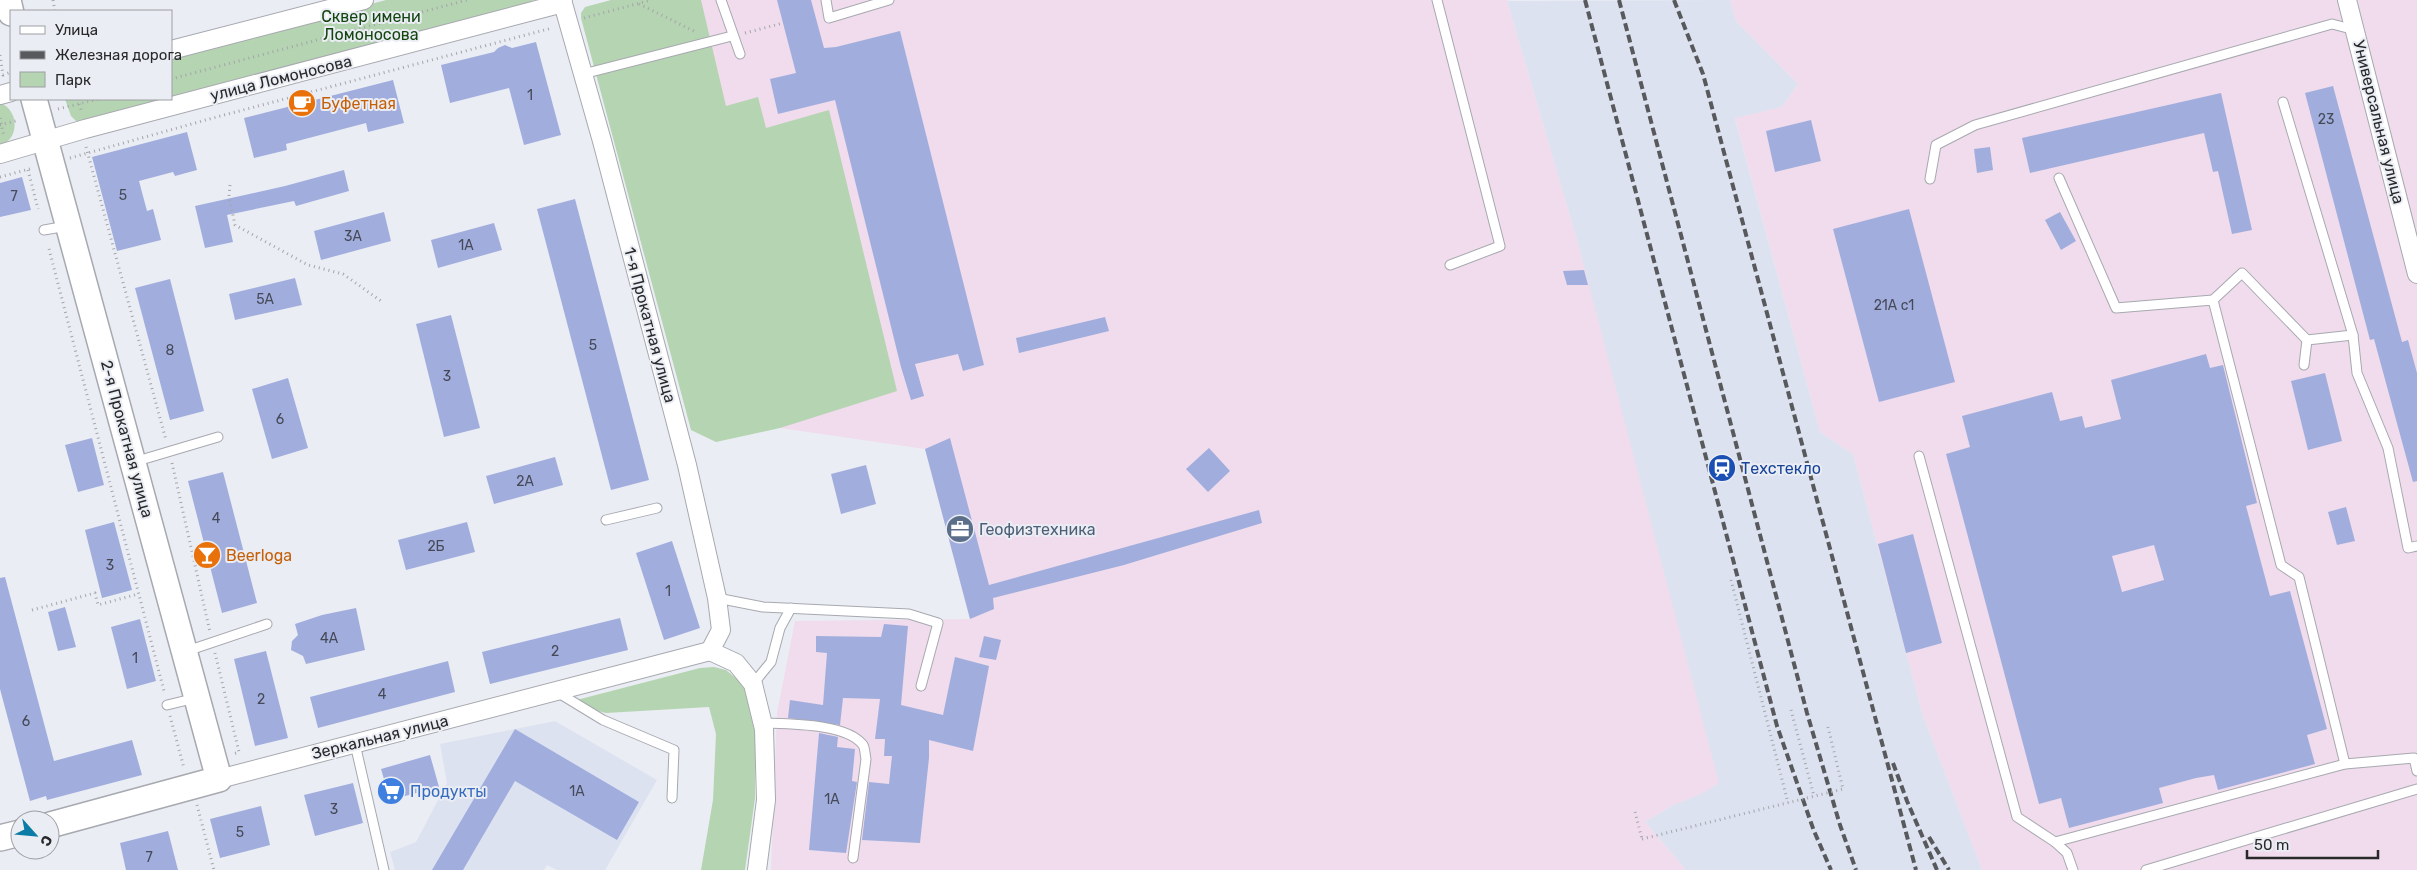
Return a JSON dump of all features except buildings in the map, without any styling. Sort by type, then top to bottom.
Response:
[{"type":"street","points":[[172,50],[364,0]]},
{"type":"street","name":"Универсальная улица","points":[[2347,0],[2417,274]]},
{"type":"street","name":"1-я Прокатная улица","points":[[562,2],[583,74],[687,465],[717,598],[721,630],[710,651]]},
{"type":"street","name":"улица Ломоносова","points":[[0,154],[50,152],[85,128],[562,2]]},
{"type":"street","name":"2-я Прокатная улица","points":[[34,100],[50,152],[216,769]]},
{"type":"street","points":[[710,651],[736,663],[753,684],[763,723],[766,800],[757,870]]},
{"type":"street","name":"Зеркальная улица","points":[[60,822],[216,769],[355,744],[710,651]]},
{"type":"lane","points":[[721,0],[732,36],[740,54]]},
{"type":"lane","points":[[826,0],[829,18],[889,0]]},
{"type":"lane","points":[[1437,0],[1500,246],[1450,265]]},
{"type":"lane","points":[[1930,179],[1936,145],[1975,125],[2332,24],[2355,30]]},
{"type":"lane","points":[[583,74],[732,36]]},
{"type":"lane","points":[[2283,102],[2353,335],[2357,373],[2388,448],[2408,548],[2417,546]]},
{"type":"lane","points":[[2059,178],[2116,308],[2213,300],[2242,273],[2307,340]]},
{"type":"lane","points":[[44,230],[70,226]]},
{"type":"lane","points":[[2213,300],[2281,565],[2299,578],[2345,764]]},
{"type":"lane","points":[[2307,340],[2353,335]]},
{"type":"lane","points":[[2304,365],[2307,340]]},
{"type":"lane","points":[[134,463],[218,437]]},
{"type":"lane","points":[[1919,456],[2017,817],[2055,842],[2067,854],[2073,870]]},
{"type":"lane","points":[[606,520],[657,508]]},
{"type":"lane","points":[[717,598],[763,607],[909,614],[938,622],[921,686]]},
{"type":"lane","points":[[753,684],[772,662],[780,628],[791,608]]},
{"type":"lane","points":[[185,651],[267,624]]},
{"type":"lane","points":[[557,692],[603,720],[674,750],[672,798]]},
{"type":"lane","points":[[168,709],[197,698]]},
{"type":"lane","points":[[763,723],[808,726],[841,731],[856,738],[864,746],[866,760],[853,858]]},
{"type":"lane","points":[[355,744],[384,870]]},
{"type":"lane","points":[[2055,842],[2345,764],[2414,758],[2417,771]]},
{"type":"lane","points":[[2146,870],[2417,788]]},
{"type":"path","points":[[172,79],[467,0]]},
{"type":"path","points":[[0,177],[28,170],[50,152],[86,153],[651,0]]},
{"type":"path","points":[[638,4],[713,41]]},
{"type":"path","points":[[732,36],[783,23]]},
{"type":"path","points":[[0,55],[3,75],[10,72]]},
{"type":"path","points":[[86,153],[169,452],[239,752],[216,769],[188,777]]},
{"type":"path","points":[[28,170],[38,209]]},
{"type":"path","points":[[230,185],[229,196],[235,225],[308,265],[343,274],[381,301]]},
{"type":"path","points":[[49,249],[164,691]]},
{"type":"path","points":[[1731,580],[1788,803]]},
{"type":"path","points":[[32,610],[95,593],[98,605],[138,594]]},
{"type":"path","points":[[168,709],[214,870]]},
{"type":"path","points":[[1791,710],[1814,796]]},
{"type":"path","points":[[1635,812],[1642,839],[1843,789],[1828,727]]},
{"type":"shaded area","points":[[674,0],[1509,0],[1507,1],[1579,247],[1719,783],[1703,793],[1673,805],[1645,822],[1686,870],[771,870],[777,713],[795,621],[970,619],[925,449],[780,428]]},
{"type":"shaded area","points":[[1730,0],[1736,21],[1798,84],[1782,107],[1735,119],[1820,432],[1853,454],[1923,716],[1982,870],[1686,870],[1645,822],[1673,805],[1703,793],[1579,247],[1507,1]]},
{"type":"shaded area","points":[[1730,0],[2417,0],[2417,870],[1982,870],[1923,716],[1853,454],[1820,432],[1735,118],[1782,107],[1798,84],[1736,21]]},
{"type":"shaded area","points":[[555,721],[657,780],[605,870],[557,870],[547,865],[544,870],[395,870],[390,852],[416,842],[447,783],[440,744]]},
{"type":"green space","name":"Сквер имени Ломоносова","points":[[386,0],[533,0],[532,3],[172,98],[172,57]]},
{"type":"green space","points":[[611,0],[701,0],[726,106],[758,97],[766,128],[829,110],[897,391],[780,428],[716,442],[691,430],[581,18],[581,13],[585,7]]},
{"type":"green space","points":[[65,100],[163,100],[83,121],[76,121],[71,116]]},
{"type":"green space","points":[[0,103],[11,111],[15,124],[11,137],[7,142],[0,145]]},
{"type":"green space","points":[[714,667],[726,670],[744,685],[755,733],[755,798],[745,870],[701,870],[713,800],[716,734],[709,707],[606,713],[565,703],[700,668]]},
{"type":"railway","points":[[1585,0],[1777,726],[1814,831],[1831,870]]},
{"type":"railway","points":[[1619,0],[1807,713],[1840,825],[1856,870]]},
{"type":"railway","points":[[1674,0],[1703,74],[1916,870]]},
{"type":"railway","points":[[1893,763],[1907,801],[1937,870]]},
{"type":"railway","points":[[1929,837],[1949,870]]},
{"type":"place","name":"Буфетная","points":[[302,103]]},
{"type":"place","name":"Техстекло","points":[[1722,468]]},
{"type":"place","name":"Геофизтехника","points":[[960,529]]},
{"type":"place","name":"Beerloga","points":[[207,555]]},
{"type":"place","name":"Продукты","points":[[391,791]]}]
